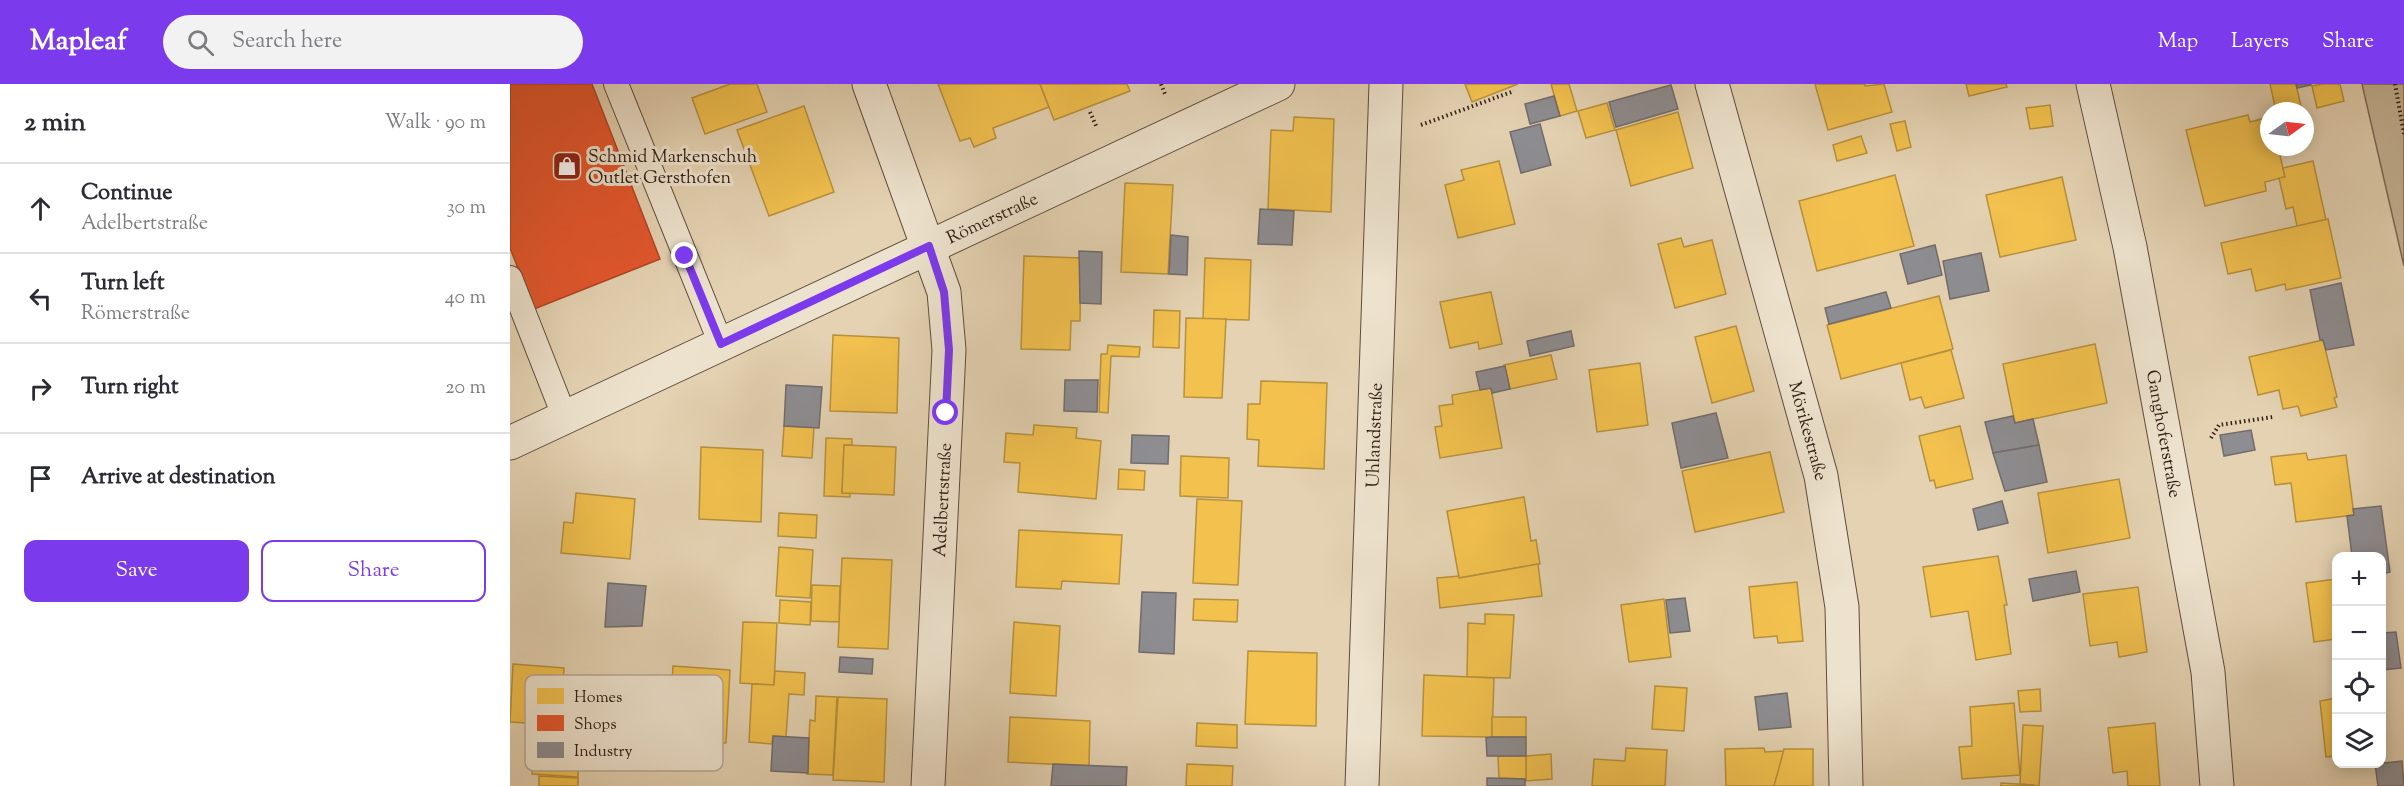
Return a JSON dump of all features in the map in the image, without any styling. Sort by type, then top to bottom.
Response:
[{"type":"street","name":"Adelbertstraße","points":[[869,84],[944,292],[949,350],[928,786]]},
{"type":"street","name":"Römerstraße","points":[[510,443],[1278,84]]},
{"type":"street","name":"Uhlandstraße","points":[[1362,786],[1386,84]]},
{"type":"street","name":"Mörikestraße","points":[[1712,84],[1821,476],[1842,607],[1846,786]]},
{"type":"street","name":"Ganghoferstraße","points":[[2093,84],[2132,257],[2208,672],[2217,786]]},
{"type":"lane","points":[[616,84],[721,344]]},
{"type":"lane","points":[[510,278],[565,418]]},
{"type":"path","points":[[2395,84],[2404,134]]},
{"type":"path","points":[[1384,139],[1514,91]]},
{"type":"path","points":[[2211,438],[2219,425],[2273,417]]},
{"type":"shaded area","points":[[2362,84],[2404,84],[2404,266]]},
{"type":"building: Homes","points":[[730,84],[757,84],[767,112],[705,134],[692,98]]},
{"type":"building: Homes","points":[[938,84],[1040,84],[1049,107],[993,128],[996,138],[974,147],[970,138],[960,141]]},
{"type":"building: Homes","points":[[1040,84],[1127,84],[1130,91],[1054,120]]},
{"type":"building: Homes","points":[[1465,84],[1518,84],[1472,102]]},
{"type":"building: Homes","points":[[1551,84],[1569,84],[1577,111],[1560,116]]},
{"type":"building: Homes","points":[[1815,84],[1865,84],[1865,86],[1884,84],[1892,112],[1828,130]]},
{"type":"building: Homes","points":[[1966,84],[2006,84],[2007,87],[1969,96]]},
{"type":"building: Homes","points":[[2270,84],[2296,84],[2300,102],[2274,102]]},
{"type":"building: Homes","points":[[2340,84],[2344,101],[2317,108],[2312,86]]},
{"type":"building: Homes","points":[[1607,103],[1615,130],[1586,138],[1578,111]]},
{"type":"building: Homes","points":[[2050,105],[2053,126],[2030,129],[2026,108]]},
{"type":"building: Homes","points":[[804,106],[834,192],[769,216],[737,130]]},
{"type":"building: Homes","points":[[1678,112],[1693,168],[1631,186],[1616,130]]},
{"type":"building: Homes","points":[[2248,115],[2250,122],[2260,119],[2260,156],[2280,156],[2285,177],[2265,182],[2266,191],[2205,206],[2186,130]]},
{"type":"building: Homes","points":[[1294,117],[1334,119],[1331,212],[1268,209],[1271,130],[1293,131]]},
{"type":"building: Homes","points":[[1905,121],[1911,147],[1897,151],[1890,124]]},
{"type":"building: Homes","points":[[1861,136],[1867,153],[1837,161],[1833,145]]},
{"type":"building: Homes","points":[[1499,161],[1515,224],[1458,238],[1445,185],[1464,180],[1461,170]]},
{"type":"building: Homes","points":[[2313,161],[2326,220],[2297,226],[2293,207],[2286,209],[2279,178],[2285,177],[2283,168]]},
{"type":"building: Homes","points":[[1895,175],[1914,246],[1817,271],[1799,201]]},
{"type":"building: Homes","points":[[2062,177],[2076,240],[2000,257],[1986,195]]},
{"type":"building: Homes","points":[[1125,183],[1173,185],[1168,274],[1121,272]]},
{"type":"building: Homes","points":[[2328,219],[2341,278],[2286,290],[2285,284],[2256,291],[2251,269],[2228,274],[2221,243]]},
{"type":"building: Homes","points":[[1681,238],[1684,247],[1712,240],[1726,294],[1675,308],[1658,244]]},
{"type":"building: Homes","points":[[1024,256],[1081,258],[1080,321],[1071,321],[1070,350],[1021,349]]},
{"type":"building: Homes","points":[[1205,258],[1251,260],[1249,320],[1203,319]]},
{"type":"building: Homes","points":[[1491,292],[1502,344],[1479,349],[1478,342],[1450,348],[1440,302]]},
{"type":"building: Homes","points":[[1939,296],[1953,349],[1841,379],[1827,325]]},
{"type":"building: Homes","points":[[1154,310],[1180,311],[1179,348],[1153,347]]},
{"type":"building: Homes","points":[[1186,318],[1226,319],[1222,398],[1184,397]]},
{"type":"building: Homes","points":[[1736,326],[1754,391],[1712,403],[1695,337]]},
{"type":"building: Homes","points":[[833,335],[899,338],[897,413],[830,411]]},
{"type":"building: Homes","points":[[2323,340],[2337,397],[2334,398],[2337,407],[2301,416],[2298,406],[2283,409],[2279,390],[2258,395],[2249,357]]},
{"type":"building: Homes","points":[[2095,344],[2107,403],[2015,423],[2003,364]]},
{"type":"building: Homes","points":[[1108,345],[1140,347],[1139,357],[1111,356],[1108,413],[1099,412],[1101,354],[1107,354]]},
{"type":"building: Homes","points":[[1951,350],[1964,398],[1925,408],[1921,397],[1910,400],[1901,363]]},
{"type":"building: Homes","points":[[1551,355],[1557,379],[1510,389],[1504,365]]},
{"type":"building: Homes","points":[[1640,363],[1648,425],[1597,432],[1589,370]]},
{"type":"building: Homes","points":[[1261,381],[1327,383],[1324,469],[1258,466],[1259,440],[1247,439],[1248,404],[1260,404]]},
{"type":"building: Homes","points":[[1491,388],[1502,448],[1440,458],[1435,427],[1442,426],[1439,406],[1453,404],[1452,395]]},
{"type":"building: Homes","points":[[1034,425],[1077,428],[1076,438],[1101,441],[1096,499],[1018,492],[1020,463],[1004,462],[1006,433],[1033,435]]},
{"type":"building: Homes","points":[[784,426],[814,427],[812,458],[782,456]]},
{"type":"building: Homes","points":[[1960,426],[1973,479],[1936,488],[1934,480],[1930,481],[1919,436]]},
{"type":"building: Homes","points":[[826,438],[852,439],[852,445],[844,445],[842,493],[850,493],[850,497],[824,496]]},
{"type":"building: Homes","points":[[844,445],[896,447],[894,495],[842,493]]},
{"type":"building: Homes","points":[[701,447],[763,450],[761,522],[699,519]]},
{"type":"building: Homes","points":[[1770,452],[1784,512],[1695,532],[1682,471]]},
{"type":"building: Homes","points":[[2306,453],[2308,460],[2346,455],[2354,515],[2296,522],[2291,483],[2275,485],[2271,457]]},
{"type":"building: Homes","points":[[1181,456],[1229,458],[1228,498],[1180,496]]},
{"type":"building: Homes","points":[[1119,469],[1145,471],[1144,490],[1118,489]]},
{"type":"building: Homes","points":[[2119,479],[2130,538],[2048,553],[2038,493]]},
{"type":"building: Homes","points":[[576,493],[635,499],[630,559],[561,553],[564,522],[573,523]]},
{"type":"building: Homes","points":[[1524,497],[1531,541],[1536,540],[1540,564],[1459,578],[1447,511]]},
{"type":"building: Homes","points":[[1197,499],[1242,501],[1238,585],[1193,583]]},
{"type":"building: Homes","points":[[779,513],[817,515],[816,538],[778,536]]},
{"type":"building: Homes","points":[[1019,530],[1122,535],[1119,584],[1062,581],[1061,589],[1016,587]]},
{"type":"building: Homes","points":[[779,547],[813,550],[810,598],[776,596]]},
{"type":"building: Homes","points":[[1998,556],[2007,605],[2004,605],[2011,654],[1976,660],[1968,611],[1931,617],[1923,567]]},
{"type":"building: Homes","points":[[842,558],[892,560],[888,649],[838,647]]},
{"type":"building: Homes","points":[[1538,564],[1542,596],[1440,608],[1437,578],[1459,576],[1459,578]]},
{"type":"building: Homes","points":[[2332,580],[2332,640],[2314,642],[2306,583]]},
{"type":"building: Homes","points":[[1797,582],[1803,641],[1778,643],[1777,636],[1754,638],[1749,587]]},
{"type":"building: Homes","points":[[812,585],[840,586],[839,622],[811,621]]},
{"type":"building: Homes","points":[[2138,587],[2147,652],[2119,657],[2117,642],[2090,646],[2083,594]]},
{"type":"building: Homes","points":[[1194,599],[1238,600],[1237,622],[1193,620]]},
{"type":"building: Homes","points":[[1664,599],[1671,657],[1629,662],[1621,605]]},
{"type":"building: Homes","points":[[780,600],[811,602],[810,625],[779,623]]},
{"type":"building: Homes","points":[[1485,614],[1514,615],[1510,678],[1467,677],[1468,623],[1485,624]]},
{"type":"building: Homes","points":[[743,622],[777,623],[774,685],[740,683]]},
{"type":"building: Homes","points":[[1014,622],[1060,626],[1056,696],[1010,693]]},
{"type":"building: Homes","points":[[1248,651],[1317,653],[1316,726],[1245,724]]},
{"type":"building: Homes","points":[[513,664],[564,668],[564,675],[525,675],[525,723],[510,722]]},
{"type":"building: Homes","points":[[673,666],[730,670],[726,743],[723,743],[723,675],[672,675]]},
{"type":"building: Homes","points":[[775,671],[805,673],[804,695],[789,694],[786,737],[773,736],[772,744],[749,742],[752,684],[774,685]]},
{"type":"building: Homes","points":[[1424,675],[1494,678],[1492,737],[1422,736]]},
{"type":"building: Homes","points":[[1655,686],[1687,688],[1684,731],[1652,729]]},
{"type":"building: Homes","points":[[2040,689],[2041,711],[2020,712],[2018,691]]},
{"type":"building: Homes","points":[[816,696],[837,697],[833,775],[807,774],[810,720],[815,721]]},
{"type":"building: Homes","points":[[838,697],[887,699],[884,782],[833,780]]},
{"type":"building: Homes","points":[[2332,699],[2332,756],[2326,757],[2320,701]]},
{"type":"building: Homes","points":[[2014,703],[2020,775],[1962,779],[1959,747],[1972,746],[1970,707]]},
{"type":"building: Homes","points":[[1010,717],[1090,721],[1089,766],[1008,762]]},
{"type":"building: Homes","points":[[1492,717],[1526,717],[1526,737],[1492,737]]},
{"type":"building: Homes","points":[[1197,723],[1237,725],[1237,748],[1196,746]]},
{"type":"building: Homes","points":[[2155,723],[2160,786],[2128,786],[2127,771],[2113,773],[2108,728]]},
{"type":"building: Homes","points":[[2023,725],[2043,726],[2039,786],[2020,784]]},
{"type":"building: Homes","points":[[1626,748],[1667,750],[1665,786],[1592,786],[1594,759],[1625,761]]},
{"type":"building: Homes","points":[[1764,748],[1765,752],[1785,751],[1774,786],[1726,786],[1725,749]]},
{"type":"building: Homes","points":[[1784,749],[1813,749],[1813,786],[1774,786]]},
{"type":"building: Homes","points":[[1551,754],[1552,779],[1526,781],[1526,756]]},
{"type":"building: Homes","points":[[1526,756],[1526,779],[1499,778],[1498,757]]},
{"type":"building: Homes","points":[[1187,764],[1233,766],[1232,786],[1186,786]]},
{"type":"building: Homes","points":[[532,771],[578,771],[578,777],[532,774]]},
{"type":"building: Homes","points":[[539,776],[578,778],[578,786],[539,786]]},
{"type":"building: Homes","points":[[2001,783],[2034,785],[2034,786],[2001,786]]},
{"type":"building: Shops","name":"Schmid Markenschuh Outlet Gersthofen","points":[[510,84],[592,84],[660,259],[534,309],[510,248]]},
{"type":"building: Industry","points":[[2296,84],[2311,84],[2311,85],[2297,88]]},
{"type":"building: Industry","points":[[1671,85],[1678,109],[1616,127],[1609,102]]},
{"type":"building: Industry","points":[[1554,96],[1560,116],[1530,124],[1525,104]]},
{"type":"building: Industry","points":[[1540,124],[1551,165],[1521,173],[1510,132]]},
{"type":"building: Industry","points":[[1260,209],[1294,211],[1292,245],[1258,244]]},
{"type":"building: Industry","points":[[1171,235],[1188,237],[1187,275],[1169,274]]},
{"type":"building: Industry","points":[[1935,245],[1942,275],[1908,284],[1900,254]]},
{"type":"building: Industry","points":[[1079,251],[1102,252],[1101,304],[1080,303]]},
{"type":"building: Industry","points":[[1981,253],[1989,291],[1950,299],[1943,261]]},
{"type":"building: Industry","points":[[2341,283],[2354,345],[2326,350],[2323,340],[2320,340],[2310,290]]},
{"type":"building: Industry","points":[[1886,292],[1891,308],[1829,324],[1825,308]]},
{"type":"building: Industry","points":[[1571,331],[1574,346],[1530,356],[1527,341]]},
{"type":"building: Industry","points":[[1505,366],[1510,389],[1492,393],[1491,388],[1480,390],[1476,372]]},
{"type":"building: Industry","points":[[1065,380],[1098,380],[1097,412],[1064,411]]},
{"type":"building: Industry","points":[[786,385],[822,387],[819,428],[784,426]]},
{"type":"building: Industry","points":[[1716,413],[1728,458],[1681,468],[1672,423]]},
{"type":"building: Industry","points":[[2013,416],[2015,423],[2033,419],[2039,445],[1993,453],[1985,422]]},
{"type":"building: Industry","points":[[2251,430],[2255,450],[2224,456],[2220,435]]},
{"type":"building: Industry","points":[[1132,435],[1169,436],[1168,464],[1131,463]]},
{"type":"building: Industry","points":[[2039,445],[2047,482],[2005,491],[1993,453]]},
{"type":"building: Industry","points":[[2002,501],[2008,523],[1978,530],[1973,509]]},
{"type":"building: Industry","points":[[2381,506],[2390,572],[2386,573],[2386,552],[2352,552],[2347,516],[2354,515],[2353,509]]},
{"type":"building: Industry","points":[[2076,571],[2080,592],[2033,601],[2029,579]]},
{"type":"building: Industry","points":[[608,583],[646,586],[642,626],[605,627]]},
{"type":"building: Industry","points":[[1142,592],[1176,593],[1174,654],[1139,652]]},
{"type":"building: Industry","points":[[1685,598],[1690,631],[1670,633],[1666,600]]},
{"type":"building: Industry","points":[[2396,632],[2401,668],[2386,670],[2386,633]]},
{"type":"building: Industry","points":[[840,657],[873,659],[872,674],[839,672]]},
{"type":"building: Industry","points":[[1787,693],[1791,727],[1759,730],[1755,697]]},
{"type":"building: Industry","points":[[773,736],[809,738],[808,773],[771,771]]},
{"type":"building: Industry","points":[[1526,737],[1526,756],[1487,756],[1486,738]]},
{"type":"building: Industry","points":[[2402,761],[2404,786],[2378,786],[2376,768],[2386,768],[2386,763]]},
{"type":"building: Industry","points":[[1053,764],[1127,767],[1126,786],[1051,786]]},
{"type":"building: Industry","points":[[1487,778],[1525,779],[1525,786],[1487,786]]},
{"type":"place","name":"Schmid Markenschuh Outlet Gersthofen","points":[[567,166]]},
{"type":"route","points":[[685,256],[721,344],[929,246],[944,292],[949,350],[946,413]]}]
